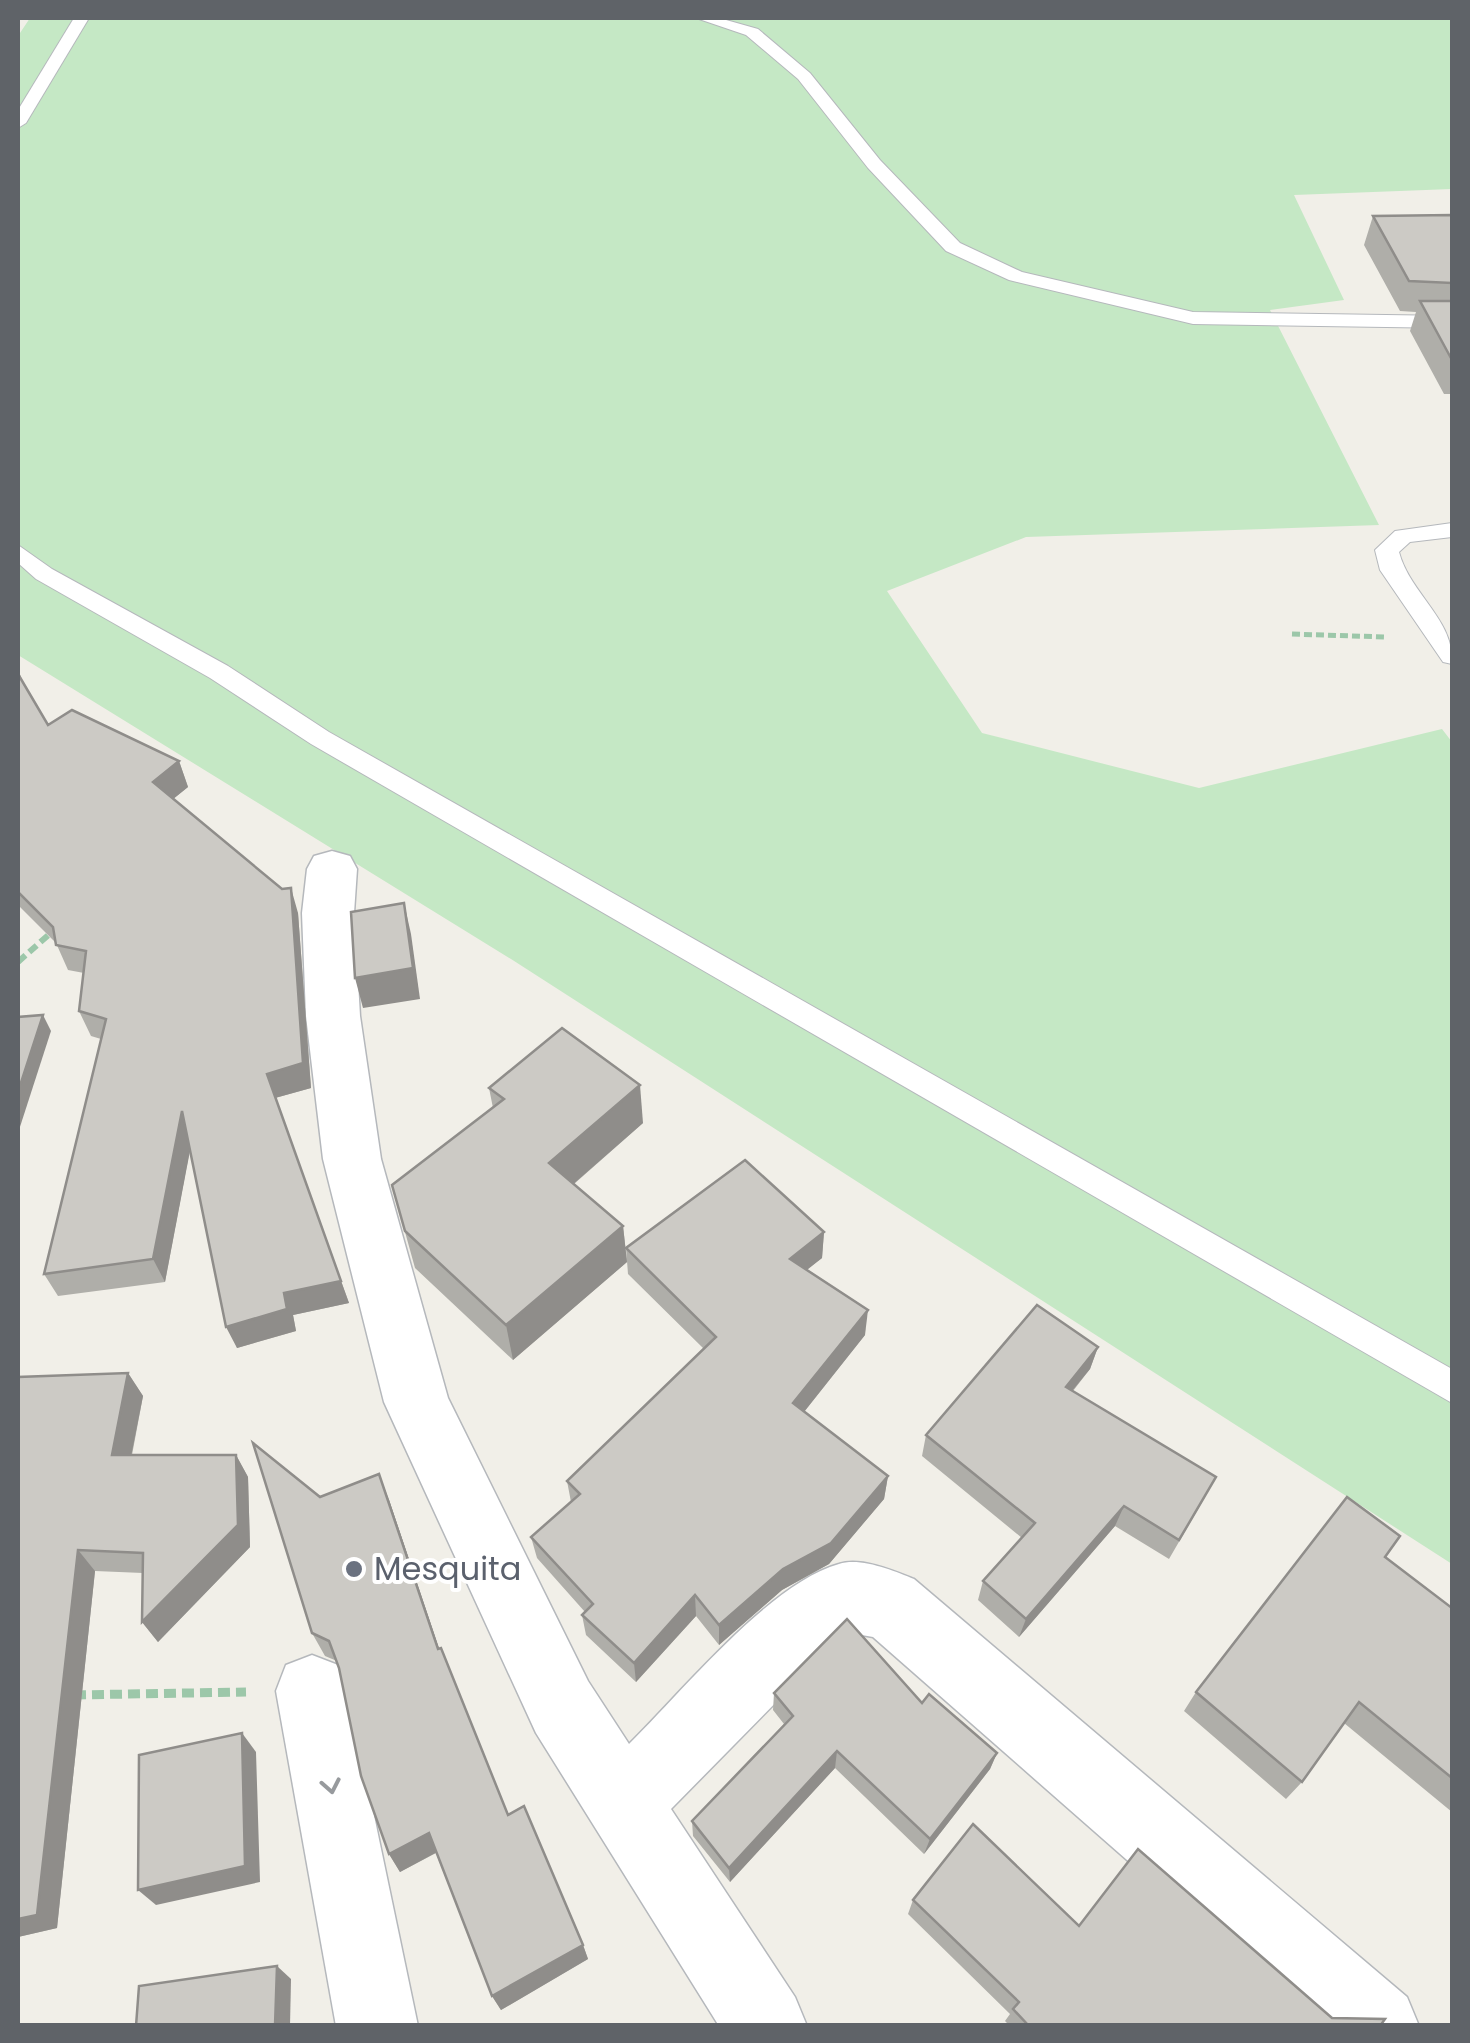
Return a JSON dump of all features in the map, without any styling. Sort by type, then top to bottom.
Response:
[{"type":"street","points":[[332,870],[328,913],[333,1016],[352,1159],[418,1402],[562,1707],[766,2026]]},
{"type":"street","points":[[624,1804],[815,1610],[843,1597],[890,1604],[1378,2026]]},
{"type":"street","points":[[312,1690],[378,2026]]},
{"type":"lane","points":[[18,122],[81,18]]},
{"type":"lane","points":[[704,18],[752,32],[804,76],[874,164],[952,247],[1016,276],[1193,318],[1452,322]]},
{"type":"lane","points":[[1450,651],[1392,570],[1387,550],[1403,536],[1452,530]]},
{"type":"lane","points":[[18,552],[44,574],[219,672],[320,738],[1452,1386]]},
{"type":"path","points":[[1292,634],[1400,638],[1450,651]]},
{"type":"path","points":[[18,962],[61,923]]},
{"type":"path","points":[[53,1696],[312,1690]]},
{"type":"green space","points":[[30,18],[1452,18],[1452,189],[1294,195],[1344,300],[1270,310],[1379,525],[1026,537],[887,591],[982,733],[1199,788],[1442,729],[1452,742],[1452,1564],[511,959],[18,655],[18,36]]},
{"type":"building","points":[[1452,215],[1452,283],[1409,281],[1373,216]]},
{"type":"building","points":[[1420,301],[1452,301],[1452,360]]},
{"type":"building","points":[[18,674],[48,725],[72,710],[179,761],[153,782],[282,889],[291,888],[303,1063],[267,1074],[341,1281],[284,1293],[287,1309],[226,1327],[182,1111],[153,1259],[44,1274],[106,1019],[79,1011],[86,951],[56,945],[53,927],[18,892]]},
{"type":"building","points":[[404,903],[413,968],[355,978],[351,912]]},
{"type":"building","points":[[43,1015],[18,1092],[18,1017]]},
{"type":"building","points":[[562,1028],[640,1085],[549,1163],[623,1226],[506,1325],[405,1231],[392,1185],[504,1099],[489,1088]]},
{"type":"building","points":[[745,1160],[824,1232],[790,1259],[868,1310],[793,1403],[888,1476],[831,1543],[783,1569],[719,1625],[695,1595],[634,1663],[582,1615],[593,1604],[531,1537],[580,1494],[567,1481],[716,1337],[626,1248]]},
{"type":"building","points":[[1037,1305],[1098,1347],[1066,1387],[1216,1477],[1179,1540],[1124,1506],[1026,1619],[983,1581],[1035,1523],[926,1435]]},
{"type":"building","points":[[128,1373],[112,1455],[236,1455],[238,1525],[142,1622],[143,1553],[78,1550],[37,1915],[18,1919],[18,1377]]},
{"type":"building","points":[[253,1443],[320,1497],[379,1474],[438,1649],[441,1648],[508,1815],[524,1806],[583,1945],[492,1996],[429,1833],[389,1854],[361,1776],[339,1668],[329,1641],[312,1633]]},
{"type":"building","points":[[1347,1497],[1400,1536],[1385,1557],[1452,1608],[1452,1778],[1359,1702],[1302,1782],[1196,1692]]},
{"type":"building","points":[[847,1619],[922,1703],[929,1694],[997,1753],[930,1839],[837,1751],[729,1868],[692,1821],[793,1716],[774,1693]]},
{"type":"building","points":[[242,1733],[245,1866],[138,1890],[139,1755]]},
{"type":"building","points":[[973,1824],[1079,1926],[1138,1849],[1332,2018],[1385,2019],[1380,2026],[1029,2026],[1013,2009],[1019,2002],[913,1900]]},
{"type":"building","points":[[277,1966],[275,2026],[136,2026],[139,1986]]},
{"type":"place","name":"Mesquita","points":[[354,1569]]}]
